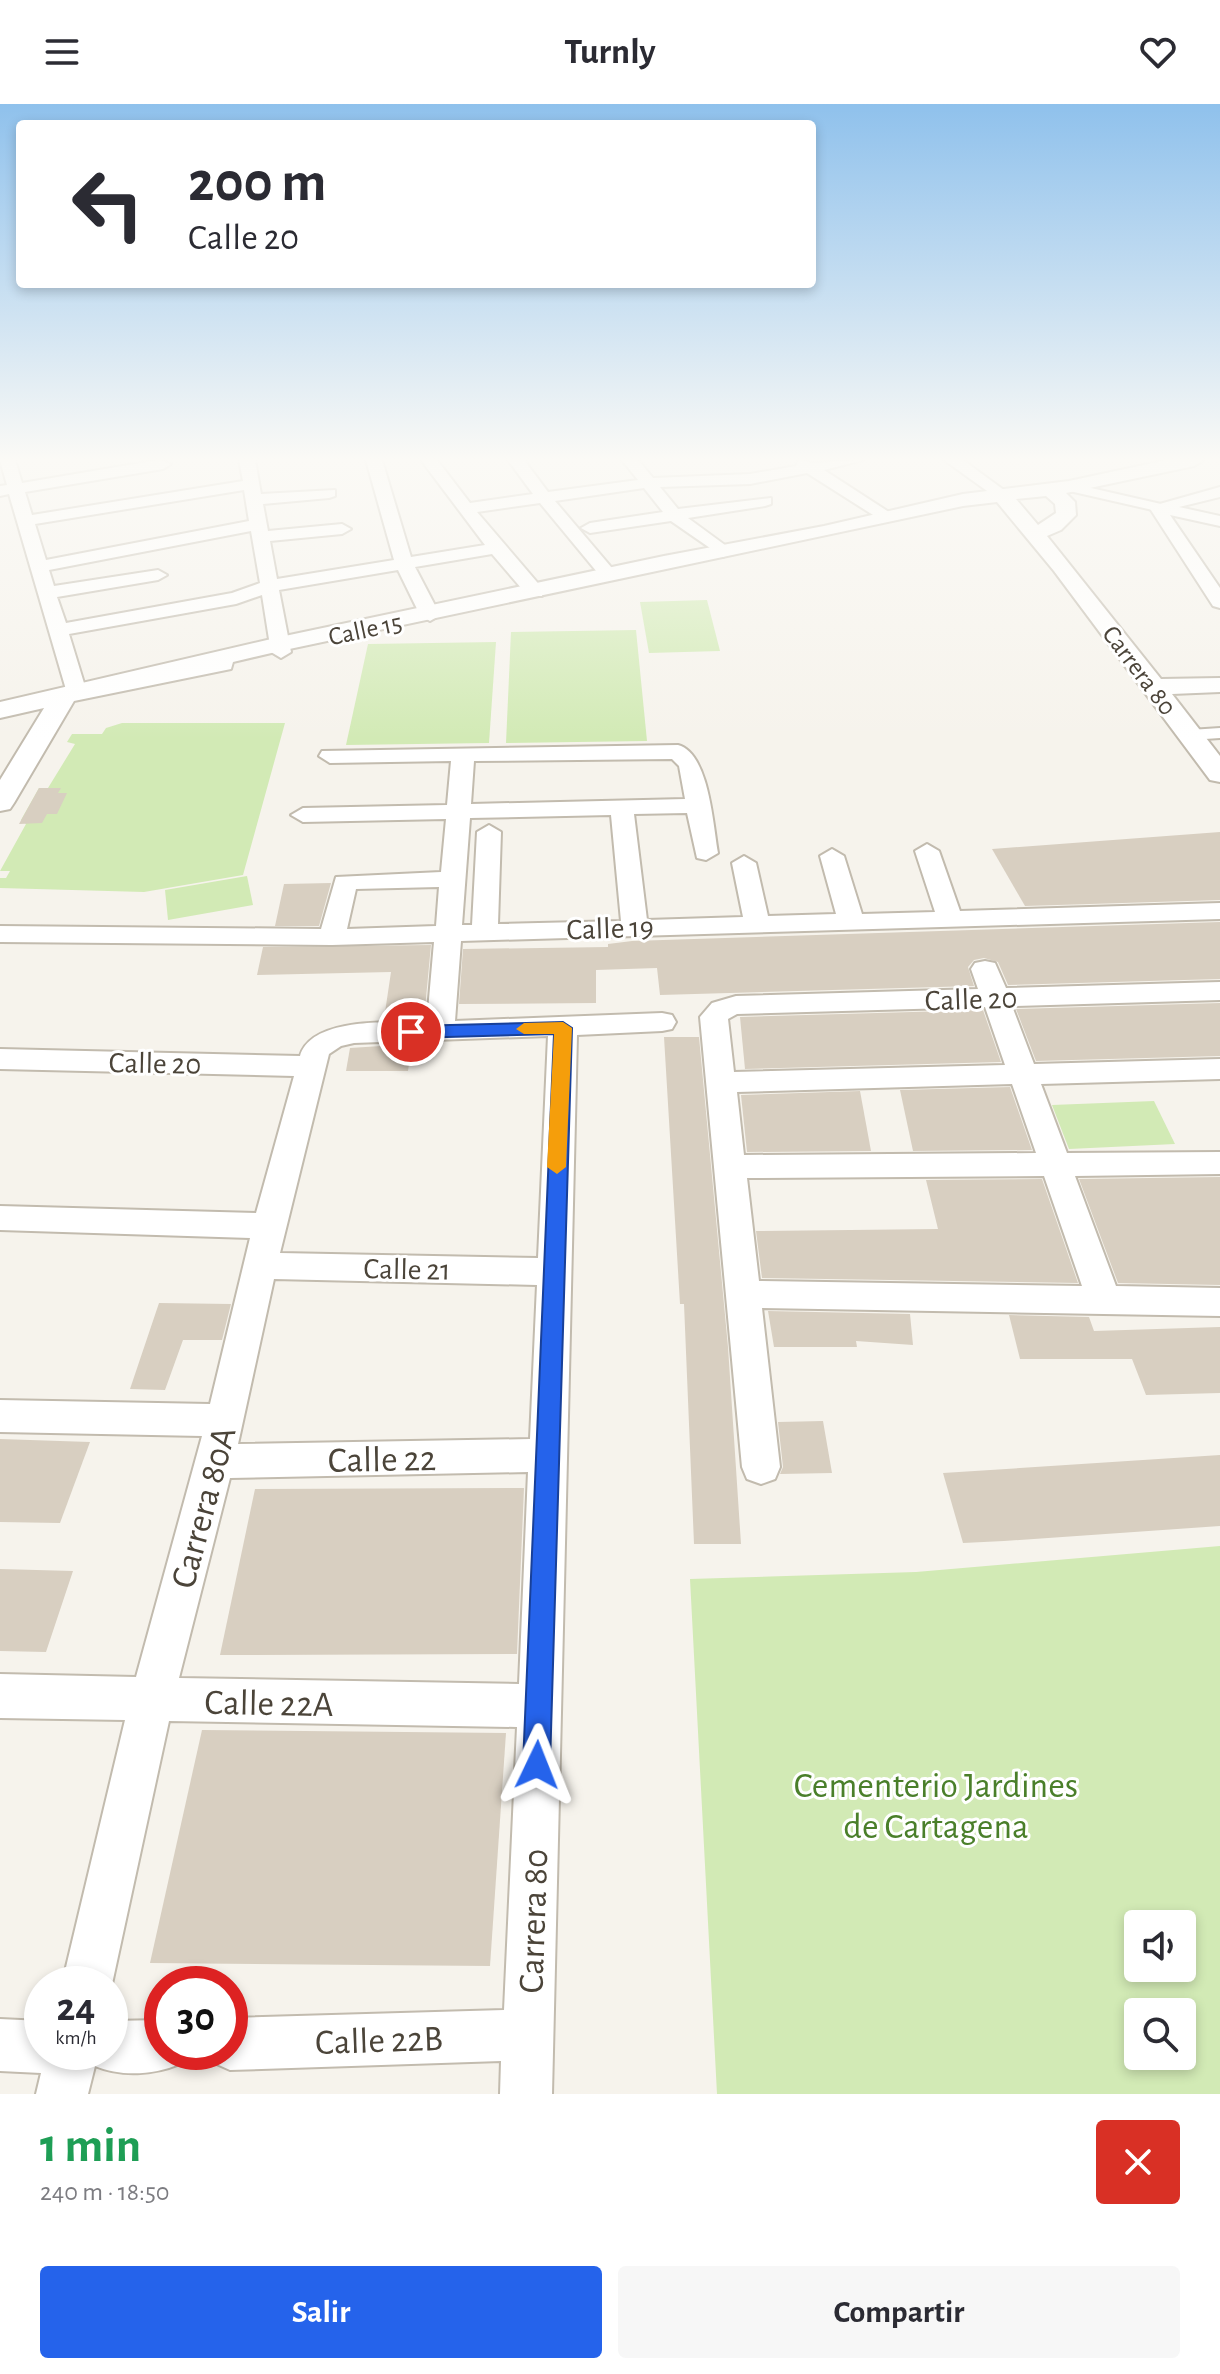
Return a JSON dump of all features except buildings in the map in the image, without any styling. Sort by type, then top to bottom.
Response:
[{"type":"street","points":[[0,803],[70,694],[58,630],[35,553]]},
{"type":"street","points":[[39,567],[81,553]]},
{"type":"street","points":[[264,553],[280,648]]},
{"type":"street","points":[[401,553],[430,615]]},
{"type":"street","points":[[58,630],[236,598],[270,586],[468,553]]},
{"type":"street","points":[[500,553],[535,592]]},
{"type":"street","points":[[590,553],[608,574]]},
{"type":"street","name":"Calle 15","points":[[560,587],[591,583],[719,553]]},
{"type":"street","name":"Carrera 80","points":[[1051,553],[1220,774]]},
{"type":"street","points":[[1187,553],[1220,602]]},
{"type":"street","name":"Calle 15","points":[[0,710],[608,574],[688,560]]},
{"type":"street","points":[[47,593],[158,575]]},
{"type":"street","points":[[1158,693],[1220,685]]},
{"type":"street","points":[[1158,693],[1220,696]]},
{"type":"street","points":[[1190,735],[1220,733]]},
{"type":"street","points":[[330,756],[678,752],[690,765],[706,853]]},
{"type":"street","points":[[440,1031],[463,756]]},
{"type":"street","points":[[303,815],[460,814],[696,806]]},
{"type":"street","points":[[622,809],[635,927]]},
{"type":"street","points":[[485,933],[489,832]]},
{"type":"street","points":[[927,851],[950,919]]},
{"type":"street","points":[[832,856],[851,921]]},
{"type":"street","points":[[744,863],[757,923]]},
{"type":"street","points":[[332,937],[345,882],[455,879]]},
{"type":"street","name":"Calle 19","points":[[0,934],[332,937],[1220,911]]},
{"type":"street","points":[[990,984],[1104,1300]]},
{"type":"street","name":"Calle 20","points":[[723,1082],[714,1017],[722,1009],[736,1005],[990,984],[1220,991]]},
{"type":"street","name":"Calle 20","points":[[0,1059],[321,1052],[440,1031],[662,1022]]},
{"type":"street","name":"Carrera 80","points":[[526,2094],[549,1455],[552,1272],[563,1028]]},
{"type":"street","name":"Carrera 80A","points":[[91,1966],[151,1701],[226,1420],[269,1226],[321,1052]]},
{"type":"street","points":[[761,1467],[723,1082],[1220,1069]]},
{"type":"street","points":[[731,1167],[1220,1163]]},
{"type":"street","points":[[0,1218],[269,1226]]},
{"type":"street","name":"Calle 21","points":[[261,1266],[552,1272]]},
{"type":"street","points":[[743,1294],[1220,1302]]},
{"type":"street","points":[[0,1416],[226,1420]]},
{"type":"street","name":"Calle 22","points":[[215,1461],[549,1455]]},
{"type":"street","name":"Calle 22A","points":[[0,1696],[539,1706]]},
{"type":"street","name":"Calle 22B","points":[[248,2043],[528,2035]]},
{"type":"street","points":[[0,2045],[24,2046]]},
{"type":"street","points":[[62,2094],[68,2070]]},
{"type":"green space","points":[[707,600],[720,651],[649,653],[640,602]]},
{"type":"green space","points":[[636,630],[647,741],[506,743],[511,632]]},
{"type":"green space","points":[[496,642],[489,743],[346,745],[368,644]]},
{"type":"green space","points":[[122,723],[285,723],[243,875],[144,892],[0,888],[0,878],[6,878],[10,871],[0,871],[26,824],[21,820],[39,788],[48,788],[75,744],[67,742],[72,734],[102,734],[106,728]]},
{"type":"green space","points":[[247,876],[253,905],[168,920],[165,890]]},
{"type":"green space","points":[[1154,1101],[1175,1144],[1069,1149],[1052,1105]]},
{"type":"green space","name":"Cementerio Jardines de Cartagena","points":[[1220,1546],[1220,2094],[717,2094],[690,1579],[916,1572]]},
{"type":"slow traffic","points":[[524,1029],[563,1028],[557,1167]]},
{"type":"route","points":[[411,1032],[563,1028],[537,1765]]}]
